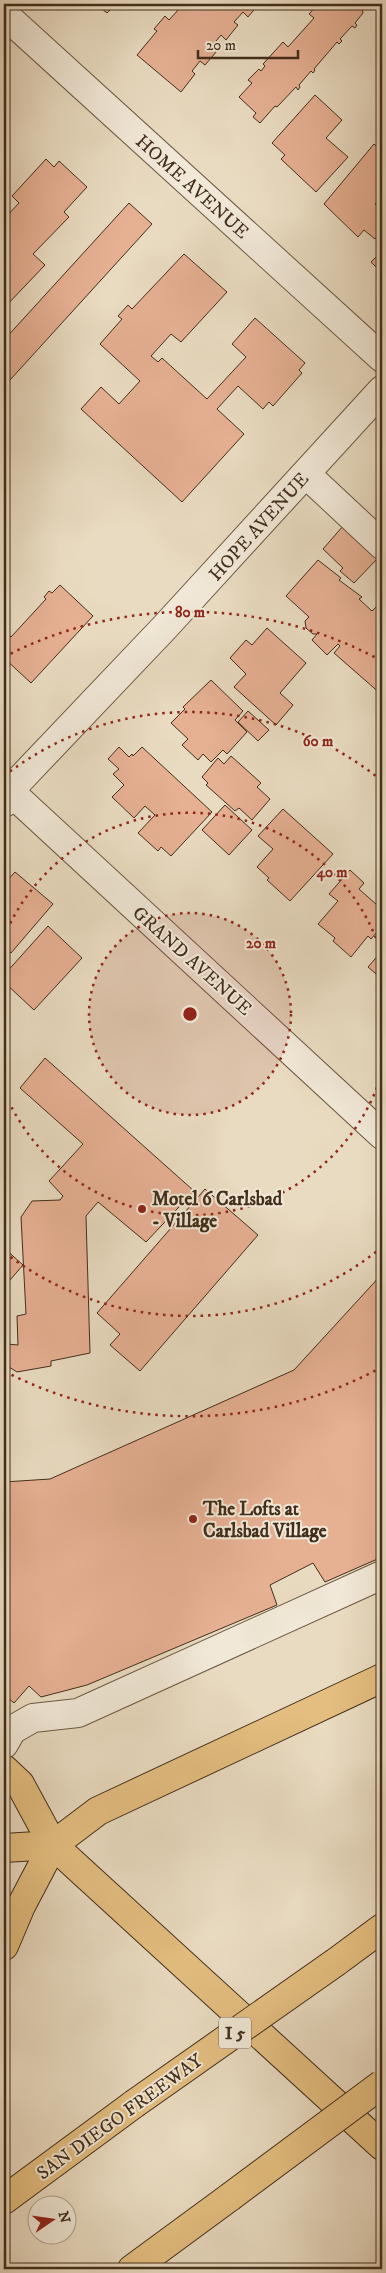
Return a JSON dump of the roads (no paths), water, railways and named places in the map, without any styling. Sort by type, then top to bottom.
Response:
[{"type":"main road","points":[[4,1946],[21,1906],[53,1845],[98,1811],[382,1678]]},
{"type":"main road","points":[[4,1769],[20,1784],[53,1845],[382,2146]]},
{"type":"main road","points":[[4,1848],[53,1845]]},
{"type":"main road","name":"SAN DIEGO FREEWAY","points":[[4,2200],[134,2104],[382,1928]]},
{"type":"main road","points":[[132,2269],[382,2084]]},
{"type":"street","name":"HOME AVENUE","points":[[4,14],[382,358]]},
{"type":"street","name":"HOPE AVENUE","points":[[6,793],[165,627],[382,390]]},
{"type":"street","points":[[306,474],[382,545]]},
{"type":"street","name":"GRAND AVENUE","points":[[6,793],[382,1134]]},
{"type":"street","points":[[4,1744],[12,1730],[34,1718],[78,1713],[382,1575]]},
{"type":"place","name":"Motel 6 Carlsbad - Village","points":[[142,1209]]},
{"type":"place","name":"The Lofts at Carlsbad Village","points":[[193,1519]]}]
